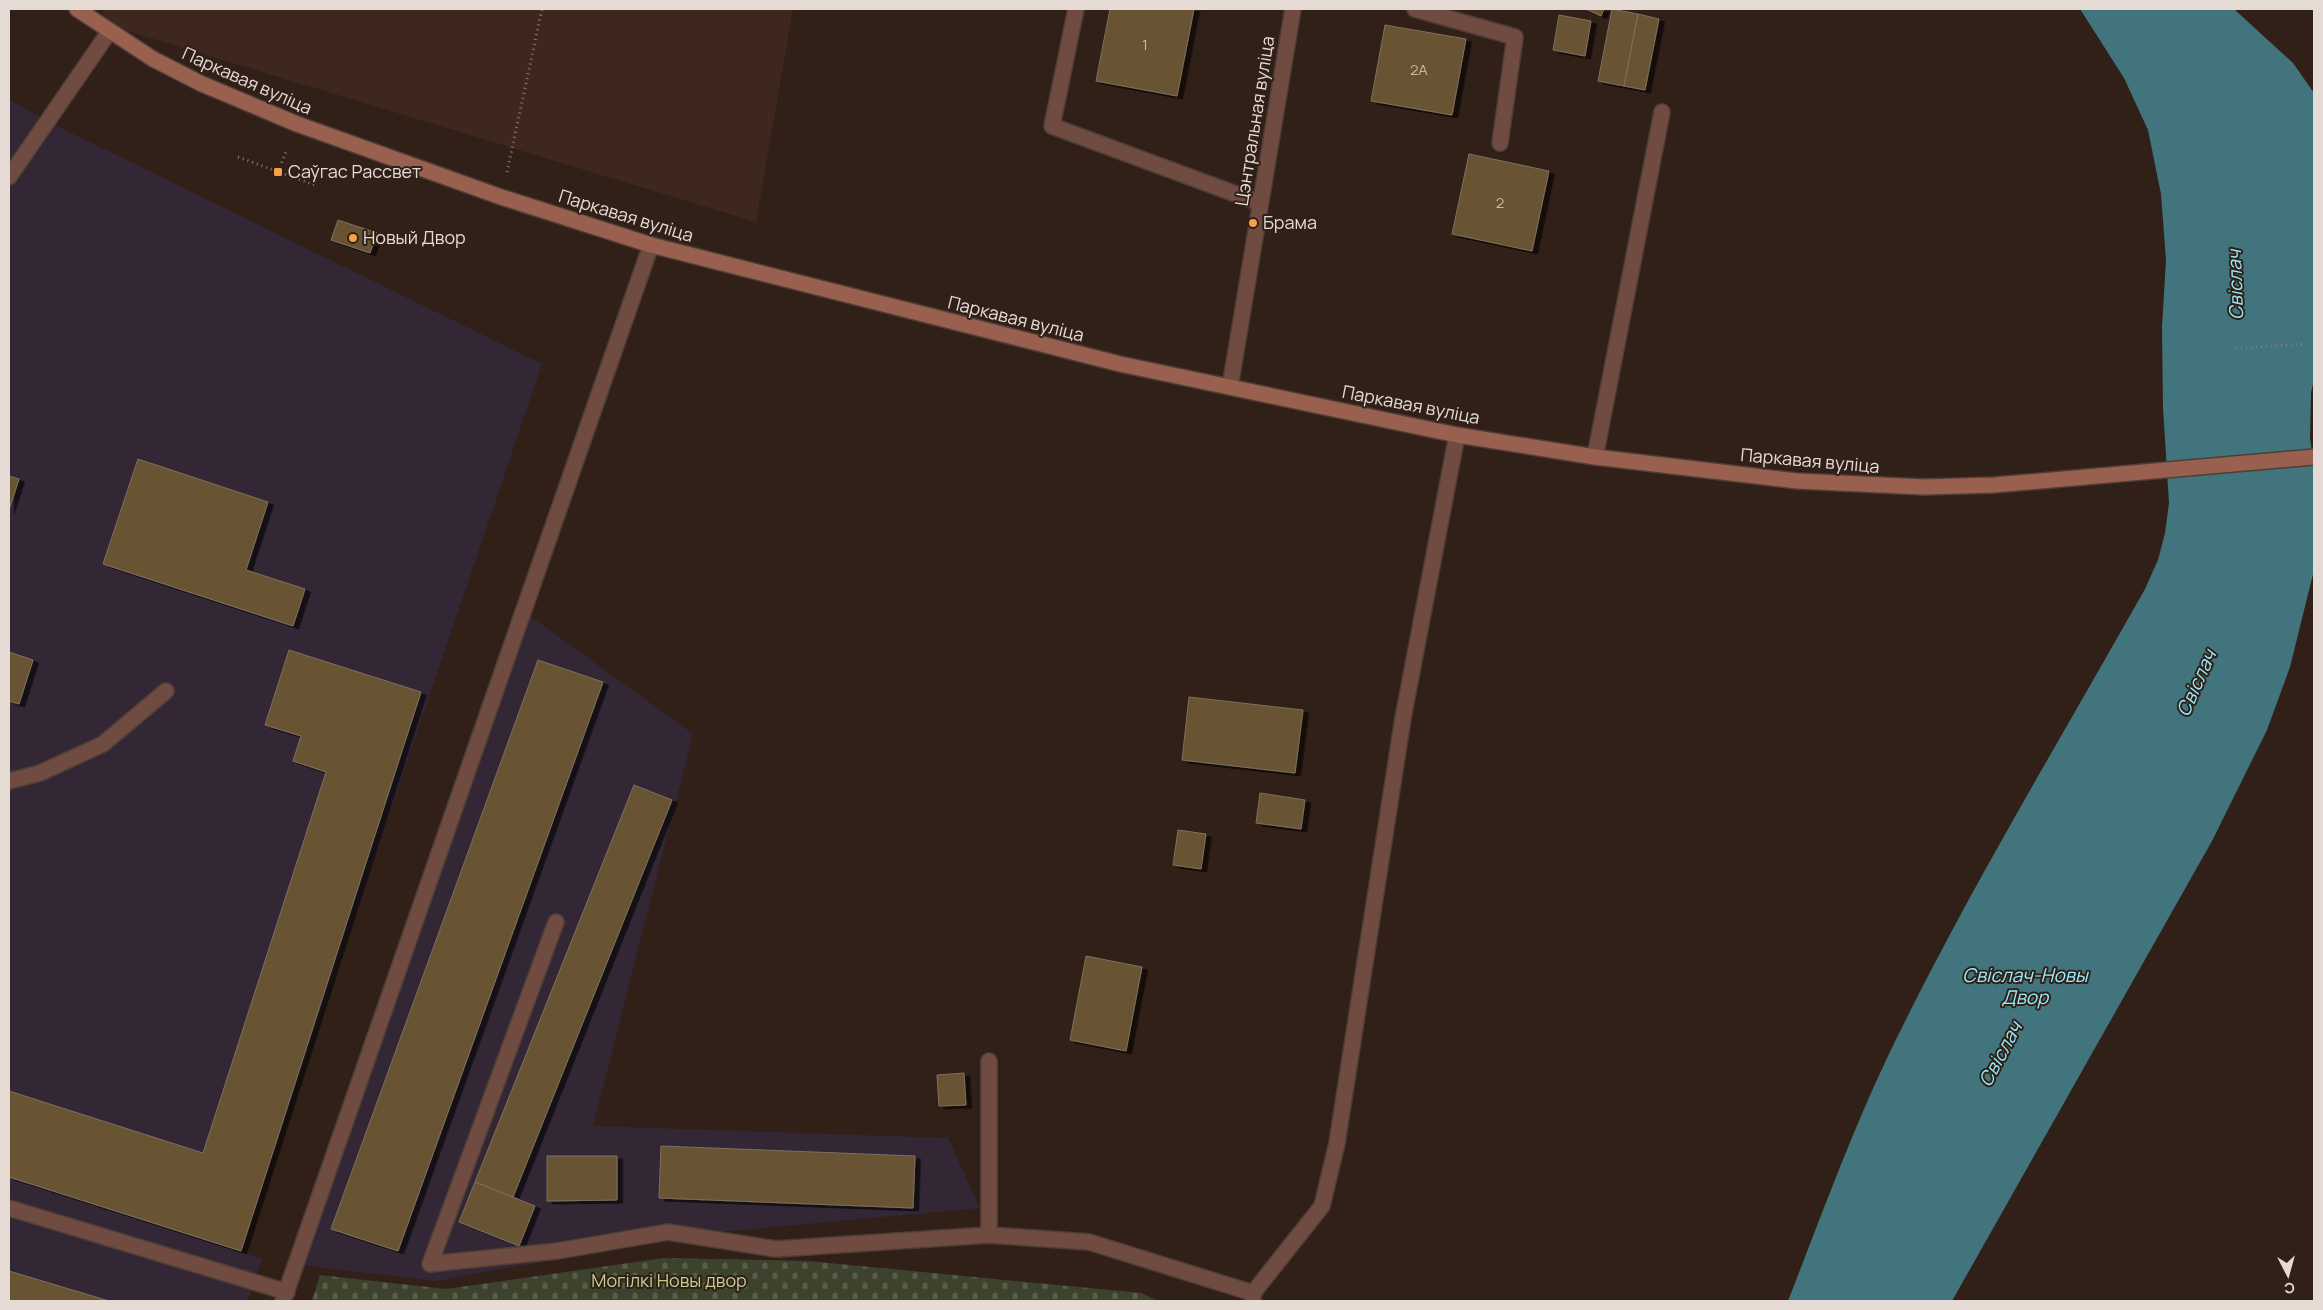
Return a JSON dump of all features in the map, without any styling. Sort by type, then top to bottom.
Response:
[{"type":"main road","name":"Паркавая вуліца","points":[[77,9],[109,32],[153,59],[210,88],[297,124],[502,197],[651,245],[1120,364],[1457,435],[1596,457],[1797,481],[1924,487],[1994,485],[2314,457]]},
{"type":"street","points":[[1076,9],[1052,126],[1260,203]]},
{"type":"street","name":"Цэнтральная вуліца","points":[[1230,387],[1293,9]]},
{"type":"street","points":[[1415,9],[1515,37],[1500,143]]},
{"type":"street","points":[[9,177],[109,32]]},
{"type":"street","points":[[1596,457],[1662,112]]},
{"type":"street","points":[[9,1208],[285,1296],[651,245]]},
{"type":"street","points":[[556,922],[430,1264],[557,1251],[668,1232],[776,1249],[989,1235],[1089,1242],[1253,1297],[1322,1206],[1337,1143],[1403,718],[1457,435]]},
{"type":"street","points":[[9,782],[40,773],[103,744],[166,691]]},
{"type":"street","points":[[989,1061],[989,1235]]},
{"type":"path","points":[[502,197],[542,9]]},
{"type":"path","points":[[238,157],[316,186]]},
{"type":"path","points":[[2236,348],[2306,344]]},
{"type":"shaded area","points":[[104,9],[793,9],[756,222],[101,23]]},
{"type":"shaded area","points":[[9,99],[47,121],[542,364],[241,1251],[262,1259],[248,1301],[9,1301]]},
{"type":"shaded area","points":[[519,608],[693,734],[593,1126],[948,1138],[980,1208],[698,1234],[436,1281],[300,1265]]},
{"type":"green space","name":"Могілкі Новы двор","points":[[664,1258],[808,1261],[1141,1293],[1158,1301],[312,1301],[320,1275],[446,1289]]},
{"type":"water","name":"Свіслач-Новы Двор","points":[[2080,9],[2234,9],[2293,63],[2314,93],[2314,379],[2311,393],[2310,439],[2314,465],[2314,570],[2290,667],[2267,730],[2212,841],[1952,1301],[1788,1301],[1848,1147],[1888,1056],[1948,937],[2145,589],[2158,560],[2165,533],[2169,503],[2163,408],[2162,327],[2166,260],[2161,194],[2148,130],[2124,78]]},
{"type":"building","points":[[1110,9],[1194,9],[1177,96],[1096,81]]},
{"type":"building","points":[[1586,9],[1604,9],[1601,16]]},
{"type":"building","points":[[1612,9],[1638,14],[1624,86],[1598,81]]},
{"type":"building","points":[[1638,14],[1659,19],[1645,90],[1624,86]]},
{"type":"building","points":[[1559,15],[1591,21],[1585,56],[1553,50]]},
{"type":"building","points":[[1385,25],[1466,39],[1452,115],[1371,101]]},
{"type":"building","points":[[1469,154],[1549,171],[1532,251],[1452,234]]},
{"type":"building","points":[[338,220],[377,233],[370,253],[331,240]]},
{"type":"building","points":[[138,459],[268,502],[246,570],[305,589],[293,626],[103,564]]},
{"type":"building","points":[[9,476],[19,479],[9,510]]},
{"type":"building","points":[[289,650],[421,692],[241,1251],[9,1177],[9,1091],[203,1153],[326,772],[293,761],[301,736],[265,725]]},
{"type":"building","points":[[9,652],[33,660],[19,704],[9,701]]},
{"type":"building","points":[[538,660],[603,682],[398,1251],[331,1229]]},
{"type":"building","points":[[1189,697],[1303,710],[1295,773],[1182,760]]},
{"type":"building","points":[[634,785],[672,800],[513,1197],[475,1182]]},
{"type":"building","points":[[1260,793],[1305,800],[1301,829],[1256,823]]},
{"type":"building","points":[[1178,830],[1206,834],[1201,869],[1173,865]]},
{"type":"building","points":[[1086,956],[1142,967],[1126,1051],[1070,1040]]},
{"type":"building","points":[[964,1073],[966,1105],[939,1106],[937,1075]]},
{"type":"building","points":[[661,1146],[915,1156],[913,1208],[659,1198]]},
{"type":"building","points":[[547,1156],[617,1156],[617,1200],[547,1201]]},
{"type":"building","points":[[475,1182],[535,1206],[519,1246],[459,1222]]},
{"type":"building","points":[[9,1271],[109,1301],[9,1301]]},
{"type":"place","name":"Саўгас Рассвет","points":[[278,172]]},
{"type":"place","name":"Брама","points":[[1253,223]]},
{"type":"place","name":"Новый Двор","points":[[353,238]]},
{"type":"water label","name":"Свіслач","points":[[2235,285]]},
{"type":"water label","name":"Свіслач","points":[[2196,683]]},
{"type":"water label","name":"Свіслач","points":[[2000,1054]]}]
